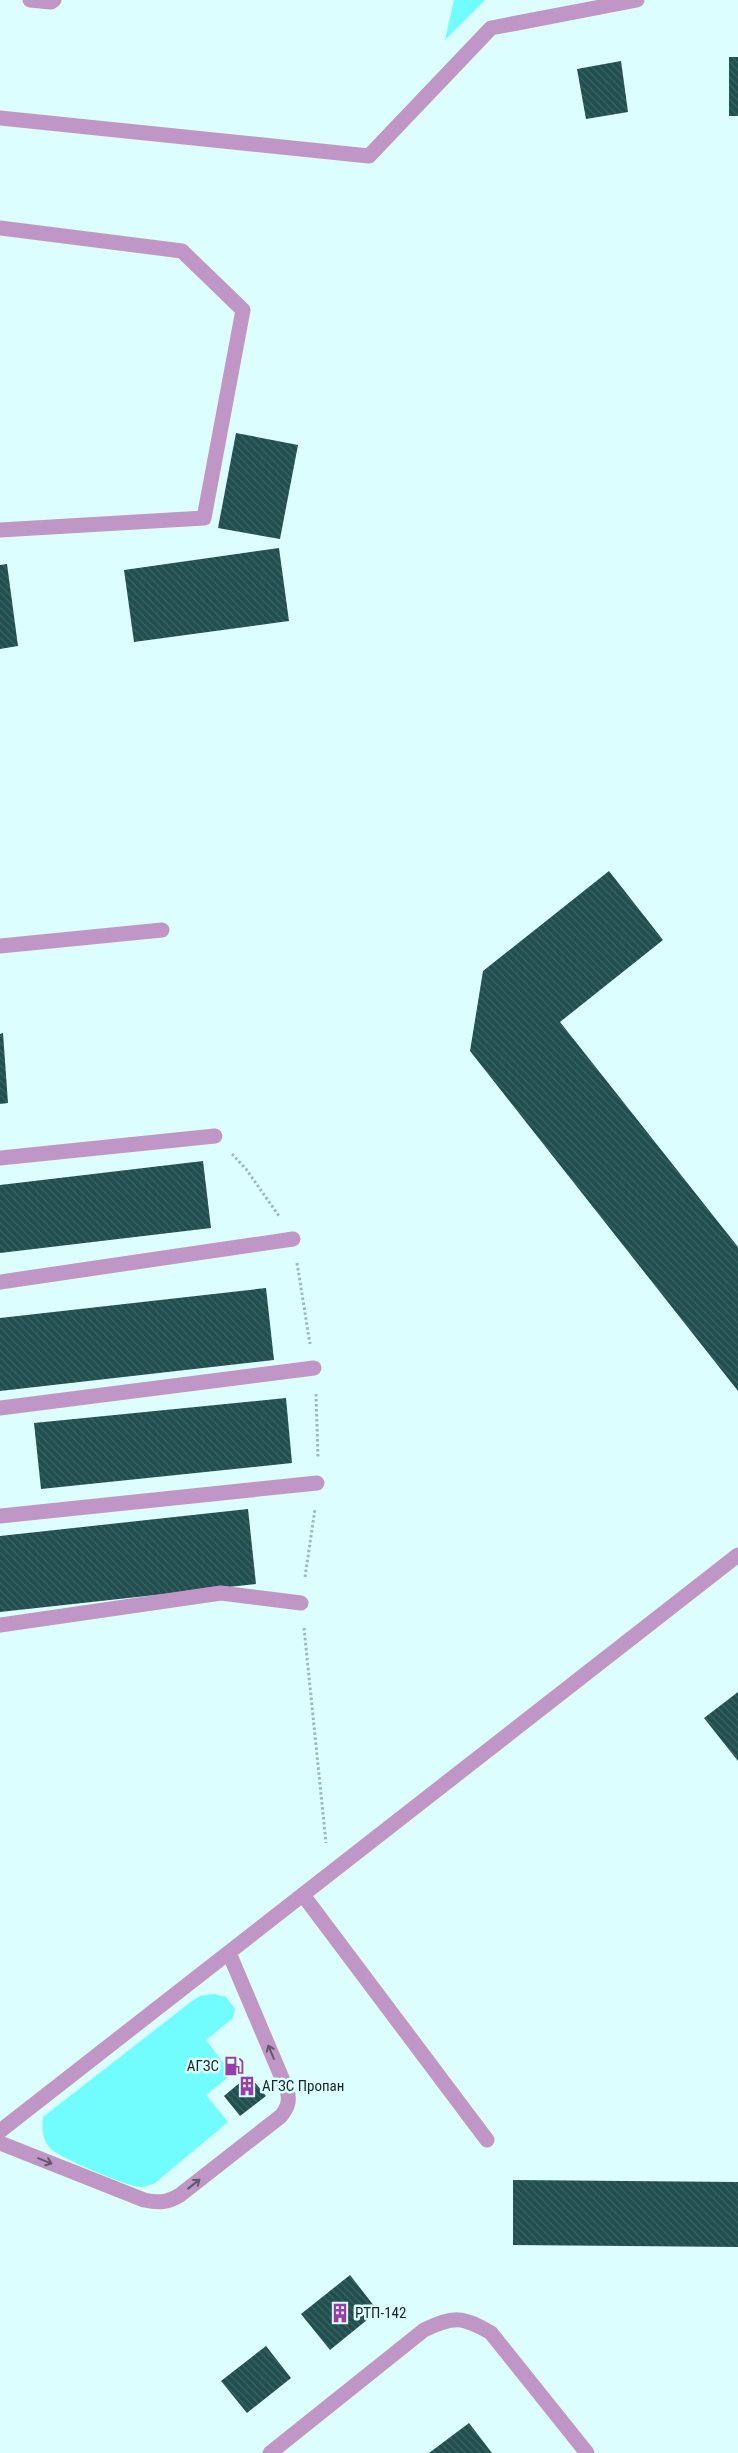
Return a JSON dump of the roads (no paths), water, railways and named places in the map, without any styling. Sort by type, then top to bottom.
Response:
[{"type":"street","points":[[30,0],[51,2],[54,0]]},
{"type":"street","points":[[0,118],[369,156],[491,28],[637,0]]},
{"type":"street","points":[[0,228],[182,251],[243,310],[204,518],[0,530]]},
{"type":"street","points":[[0,946],[162,930]]},
{"type":"street","points":[[0,1158],[215,1136]]},
{"type":"street","points":[[0,1282],[293,1239]]},
{"type":"street","points":[[0,1408],[314,1368]]},
{"type":"street","points":[[0,1516],[317,1483]]},
{"type":"street","points":[[0,2131],[738,1556]]},
{"type":"street","points":[[0,1625],[221,1593],[301,1603]]},
{"type":"street","points":[[303,1895],[487,2140]]},
{"type":"street","points":[[0,2142],[144,2200],[158,2203],[170,2202],[281,2116],[287,2109],[289,2099],[287,2090],[229,1953]]},
{"type":"street","points":[[270,2453],[424,2330],[446,2320],[470,2321],[491,2333],[587,2453]]},
{"type":"place","name":"АГЗС","points":[[234,2066]]},
{"type":"place","name":"АГЗС Пропан","points":[[247,2086]]},
{"type":"place","name":"РТП-142","points":[[340,2313]]}]
